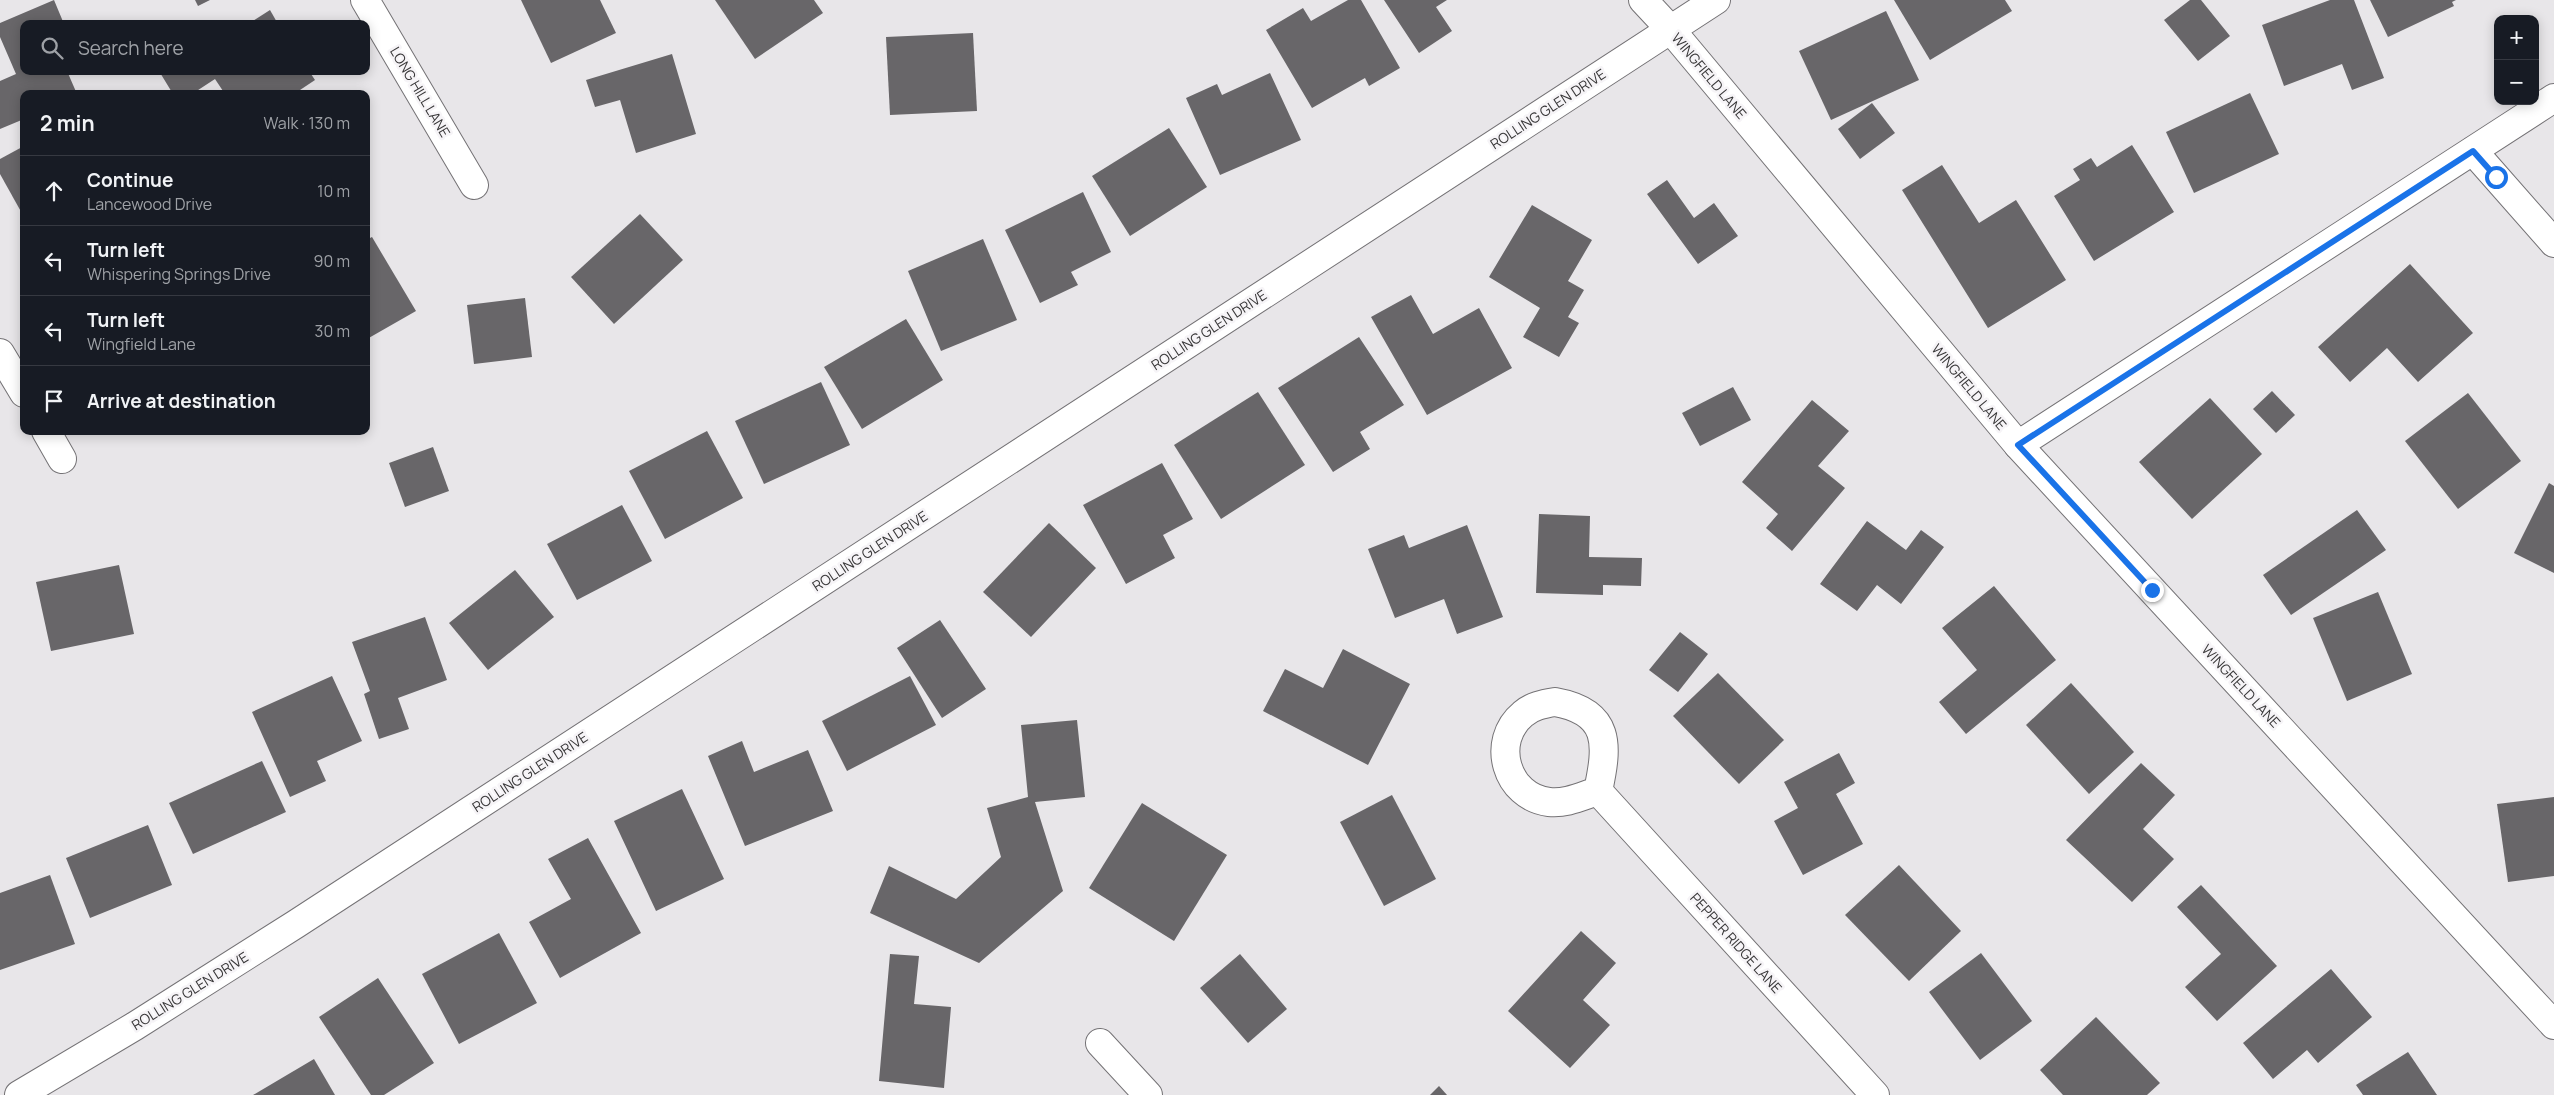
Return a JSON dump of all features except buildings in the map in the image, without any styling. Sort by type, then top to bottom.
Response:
[{"type":"street","name":"LONG HILL LANE","points":[[365,0],[474,185]]},
{"type":"street","name":"WINGFIELD LANE","points":[[1643,0],[1671,30],[2018,445],[2554,1024]]},
{"type":"street","name":"ROLLING GLEN DRIVE","points":[[19,1095],[135,1026],[296,924],[1716,0]]},
{"type":"street","points":[[2018,445],[2554,98]]},
{"type":"street","points":[[2473,151],[2554,243]]},
{"type":"street","points":[[0,353],[20,387]]},
{"type":"street","points":[[48,435],[62,459]]},
{"type":"street","name":"PEPPER RIDGE LANE","points":[[1598,791],[1875,1095]]},
{"type":"street","points":[[1100,1043],[1148,1095]]},
{"type":"route","points":[[2152,590],[2018,445],[2473,151],[2496,177]]}]
